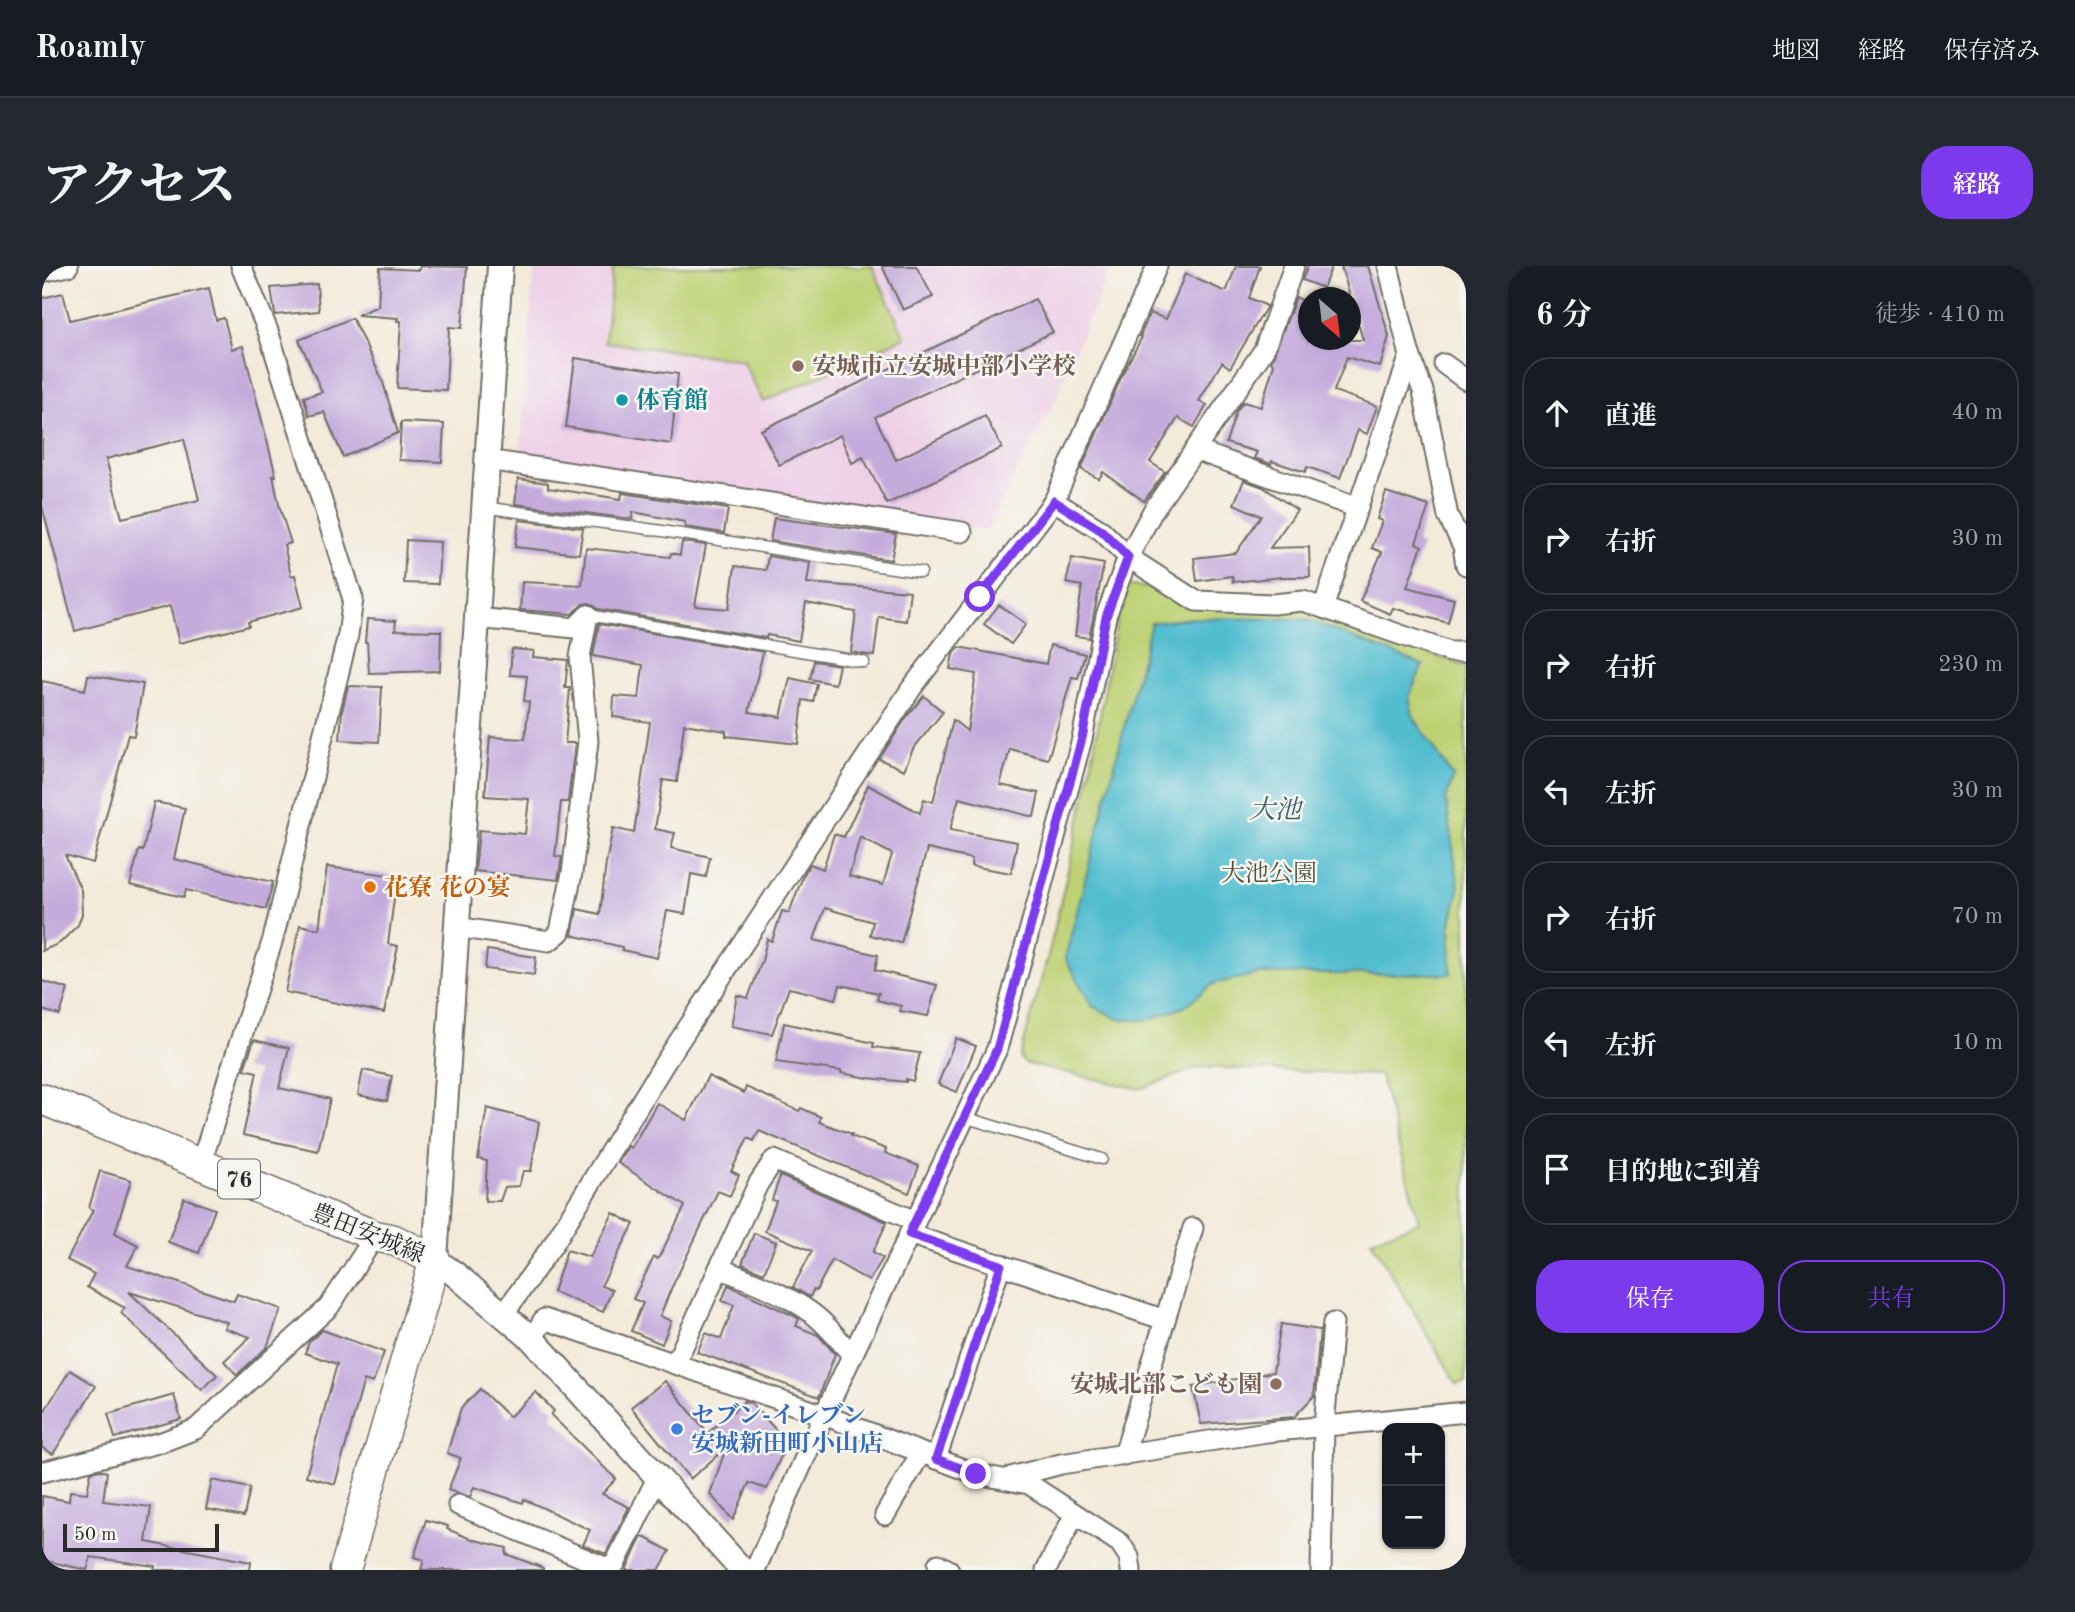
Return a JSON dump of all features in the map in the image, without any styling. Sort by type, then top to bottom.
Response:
[{"type":"main road","name":"豊田安城線","points":[[42,1099],[375,1236],[394,1240],[435,1260],[345,1570]]},
{"type":"street","points":[[42,272],[68,266]]},
{"type":"street","points":[[201,1164],[273,939],[348,635],[353,599],[268,331],[241,266]]},
{"type":"street","points":[[500,266],[435,1260],[532,1339],[742,1570]]},
{"type":"street","points":[[503,1315],[554,1243],[664,1064],[903,700],[1054,501],[1157,266]]},
{"type":"street","points":[[755,1570],[824,1415],[997,1049],[1082,738],[1106,617],[1128,557],[1154,509],[1264,350],[1294,266]]},
{"type":"street","points":[[1388,266],[1410,355],[1423,391],[1448,516],[1463,546],[1466,565]]},
{"type":"street","points":[[1323,608],[1410,355]]},
{"type":"street","points":[[1444,364],[1466,380]]},
{"type":"street","points":[[1195,450],[1358,508]]},
{"type":"street","points":[[487,460],[962,532]]},
{"type":"street","points":[[1054,501],[1102,531],[1128,557],[1196,601],[1273,604],[1303,601],[1450,652],[1466,652]]},
{"type":"street","points":[[477,618],[575,628],[588,615]]},
{"type":"street","points":[[456,927],[549,941],[560,932],[572,873],[588,741],[580,657],[588,615]]},
{"type":"street","points":[[675,1364],[758,1184],[774,1160],[912,1227],[1001,1265],[1165,1320]]},
{"type":"street","points":[[1124,1455],[1193,1228]]},
{"type":"street","points":[[42,1472],[162,1441],[196,1429],[329,1307],[375,1236]]},
{"type":"street","points":[[885,1515],[929,1456],[1001,1265]]},
{"type":"street","points":[[719,1268],[772,1290],[810,1311],[852,1355]]},
{"type":"street","points":[[532,1339],[544,1319],[824,1415],[976,1474],[1029,1484],[1120,1543],[1129,1557],[1131,1570]]},
{"type":"street","points":[[1321,1570],[1324,1426],[1333,1323]]},
{"type":"street","points":[[1006,1478],[1061,1464],[1267,1432],[1324,1426],[1463,1420]]},
{"type":"street","points":[[458,1505],[607,1568],[615,1564],[657,1478]]},
{"type":"street","points":[[1046,1570],[1075,1514]]},
{"type":"lane","points":[[484,507],[555,519],[646,528],[830,560],[921,572]]},
{"type":"lane","points":[[588,615],[864,662]]},
{"type":"lane","points":[[964,1117],[1101,1159]]},
{"type":"shaded area","name":"安城市立安城中部小学校","points":[[534,266],[1111,266],[1051,409],[987,531],[520,456]]},
{"type":"green space","points":[[613,266],[872,266],[905,337],[763,402],[742,360],[605,342]]},
{"type":"green space","name":"大池","points":[[1123,585],[1299,605],[1466,667],[1466,1382],[1457,1384],[1371,1240],[1419,1222],[1380,1075],[1199,1067],[1140,1089],[1024,1063],[1020,1057],[1049,952],[1087,789]]},
{"type":"water","name":"大池","points":[[1192,618],[1305,619],[1423,665],[1409,696],[1413,716],[1453,777],[1446,800],[1459,889],[1450,927],[1451,974],[1259,974],[1213,984],[1184,1007],[1147,1020],[1121,1020],[1092,1006],[1065,958],[1151,623]]},
{"type":"building","points":[[420,266],[467,267],[462,328],[449,327],[446,390],[397,388],[401,321],[397,321],[398,318],[357,315],[378,306],[380,268],[419,270]]},
{"type":"building","points":[[882,266],[916,266],[933,297],[903,310]]},
{"type":"building","points":[[1236,266],[1260,266],[1249,298],[1267,306],[1230,368],[1222,362],[1199,401],[1207,405],[1194,427],[1178,418],[1150,462],[1165,472],[1144,501],[1103,472],[1099,479],[1081,469],[1123,373],[1142,337],[1140,336],[1150,313],[1166,319],[1185,274],[1224,291],[1227,290]]},
{"type":"building","points":[[1308,266],[1332,266],[1323,287],[1302,280]]},
{"type":"building","points":[[1341,266],[1368,266],[1389,336],[1380,367],[1347,357],[1334,391],[1377,406],[1367,434],[1358,430],[1340,478],[1307,467],[1305,472],[1272,461],[1271,464],[1254,458],[1257,452],[1226,443],[1236,412],[1243,402],[1261,407],[1274,364],[1271,362],[1296,297],[1298,350],[1361,350],[1361,287],[1347,287]]},
{"type":"building","points":[[317,284],[319,311],[275,315],[271,288]]},
{"type":"building","points":[[209,288],[216,320],[224,318],[232,349],[243,346],[276,476],[273,476],[280,509],[291,543],[284,545],[291,576],[295,575],[303,607],[248,622],[249,626],[179,643],[170,606],[75,631],[42,506],[42,298],[63,293],[70,320]],"holes":[[[184,439],[199,500],[122,518],[106,459]]]},
{"type":"building","points":[[1035,299],[1053,332],[875,417],[896,460],[985,416],[1002,448],[887,504],[863,457],[852,463],[840,435],[779,465],[761,430]]},
{"type":"building","points":[[352,318],[382,379],[398,433],[343,457],[324,412],[309,416],[304,397],[322,392],[299,340]]},
{"type":"building","name":"体育館","points":[[575,358],[678,374],[671,444],[566,427]]},
{"type":"building","points":[[401,422],[444,424],[442,462],[399,460]]},
{"type":"building","points":[[518,479],[548,483],[548,488],[621,499],[622,493],[728,509],[724,533],[685,527],[685,522],[633,512],[632,519],[515,504]]},
{"type":"building","points":[[1244,480],[1263,487],[1297,510],[1270,548],[1309,547],[1310,577],[1233,582],[1232,576],[1197,581],[1194,558],[1236,553],[1261,516],[1234,504]]},
{"type":"building","points":[[1386,492],[1429,506],[1416,543],[1422,546],[1407,587],[1454,599],[1448,623],[1393,608],[1390,614],[1360,601],[1382,552],[1372,548],[1382,521],[1377,519]]},
{"type":"building","points":[[774,518],[896,534],[891,560],[770,541]]},
{"type":"building","points":[[519,520],[583,528],[579,554],[515,547]]},
{"type":"building","points":[[406,540],[440,542],[438,584],[404,583]]},
{"type":"building","points":[[682,542],[706,545],[695,606],[729,609],[735,566],[766,570],[768,556],[810,563],[807,583],[910,591],[906,621],[879,617],[874,656],[851,652],[856,612],[806,603],[799,641],[767,635],[766,638],[598,609],[590,603],[583,604],[572,614],[520,610],[522,582],[582,585],[586,548],[670,557],[671,553],[680,555]]},
{"type":"building","points":[[1072,558],[1104,564],[1089,638],[1075,636],[1082,586],[1066,583]]},
{"type":"building","points":[[999,605],[1026,624],[1011,644],[984,624]]},
{"type":"building","points":[[367,619],[396,621],[395,630],[441,631],[440,671],[369,673],[365,642]]},
{"type":"building","points":[[599,624],[763,652],[749,712],[781,717],[790,678],[817,684],[813,702],[803,700],[798,744],[726,736],[726,731],[684,724],[677,782],[663,780],[655,829],[675,833],[671,848],[710,857],[706,877],[691,874],[685,914],[667,911],[657,958],[572,935],[577,909],[600,914],[613,828],[634,833],[650,722],[613,717],[614,696],[639,698],[643,665],[593,656]]},
{"type":"building","points":[[1050,645],[1085,654],[1078,678],[1072,677],[1048,759],[1010,749],[1000,785],[1039,793],[1034,817],[959,798],[950,830],[1017,842],[1011,873],[971,866],[972,859],[927,849],[901,943],[870,935],[873,922],[825,908],[814,940],[878,955],[875,970],[937,985],[928,1016],[900,1011],[901,1006],[877,1000],[879,993],[840,985],[836,999],[789,988],[772,1034],[731,1026],[737,995],[748,998],[767,939],[772,941],[782,911],[789,913],[810,864],[823,869],[834,834],[844,837],[868,785],[920,813],[924,799],[933,802],[953,720],[967,731],[976,674],[950,669],[953,654],[959,647],[1046,664]],"holes":[[[860,837],[892,854],[883,885],[849,876]]]},
{"type":"building","points":[[512,649],[534,651],[533,657],[568,660],[565,688],[570,688],[565,743],[575,743],[568,802],[561,802],[555,856],[562,857],[558,880],[475,871],[479,830],[525,834],[529,799],[485,796],[490,737],[525,739],[529,702],[524,701],[527,676],[510,675]]},
{"type":"building","points":[[814,661],[839,665],[835,684],[810,679]]},
{"type":"building","points":[[88,675],[143,684],[134,736],[128,735],[93,863],[65,855],[81,890],[82,914],[78,925],[60,943],[42,951],[42,681],[85,690]]},
{"type":"building","points":[[348,686],[382,687],[379,742],[340,740],[342,711]]},
{"type":"building","points":[[924,696],[943,712],[913,749],[904,770],[879,759],[908,715]]},
{"type":"building","points":[[154,802],[185,808],[174,859],[273,882],[266,909],[186,890],[184,897],[130,885],[139,850],[143,851]]},
{"type":"building","points":[[327,867],[397,876],[388,944],[398,946],[384,1013],[285,992],[300,925],[319,929]]},
{"type":"building","points":[[487,950],[536,957],[534,975],[485,969]]},
{"type":"building","points":[[42,981],[68,989],[60,1015],[42,1010]]},
{"type":"building","points":[[784,1023],[874,1043],[873,1047],[920,1053],[913,1081],[868,1078],[841,1071],[776,1062]]},
{"type":"building","points":[[956,1038],[976,1046],[957,1092],[938,1084]]},
{"type":"building","points":[[254,1040],[289,1048],[279,1088],[330,1099],[318,1151],[243,1135],[257,1072],[244,1069]]},
{"type":"building","points":[[363,1070],[392,1076],[387,1101],[358,1095]]},
{"type":"building","points":[[708,1076],[744,1093],[746,1087],[799,1111],[801,1108],[821,1117],[819,1122],[852,1134],[851,1136],[886,1149],[885,1153],[919,1166],[909,1193],[759,1131],[754,1141],[748,1138],[731,1171],[739,1175],[730,1196],[718,1191],[671,1289],[660,1316],[671,1321],[662,1344],[631,1331],[643,1303],[633,1299],[654,1257],[658,1259],[685,1206],[618,1163],[628,1146],[631,1148],[657,1103],[686,1120]]},
{"type":"building","points":[[487,1108],[539,1122],[531,1171],[523,1171],[519,1186],[505,1187],[500,1201],[485,1201],[487,1161],[478,1159]]},
{"type":"building","points":[[100,1171],[131,1180],[115,1233],[138,1245],[127,1266],[234,1301],[237,1294],[281,1309],[267,1347],[237,1375],[224,1361],[250,1337],[224,1328],[227,1322],[129,1292],[217,1375],[202,1390],[121,1313],[125,1308],[87,1287],[94,1274],[67,1260],[93,1210],[89,1208]]},
{"type":"building","points":[[780,1176],[887,1222],[873,1252],[883,1258],[869,1281],[832,1260],[810,1297],[793,1287],[812,1251],[765,1231],[776,1201],[772,1200]]},
{"type":"building","points":[[184,1198],[215,1209],[199,1253],[168,1242]]},
{"type":"building","points":[[613,1213],[634,1224],[601,1286],[612,1290],[603,1312],[553,1292],[567,1250],[590,1257]]},
{"type":"building","points":[[754,1233],[776,1242],[764,1273],[742,1264]]},
{"type":"building","points":[[728,1285],[799,1319],[796,1326],[818,1335],[835,1354],[819,1397],[697,1352],[706,1333],[721,1339],[734,1305],[722,1301]]},
{"type":"building","name":"安城北部こども園","points":[[1281,1324],[1320,1330],[1314,1396],[1294,1417],[1201,1424],[1193,1387],[1273,1372]]},
{"type":"building","points":[[322,1330],[384,1352],[373,1383],[364,1380],[335,1484],[306,1476],[337,1364],[305,1353],[309,1342]]},
{"type":"building","points":[[70,1370],[96,1386],[53,1454],[42,1448],[42,1415]]},
{"type":"building","points":[[665,1381],[708,1433],[745,1401],[751,1403],[787,1442],[767,1489],[749,1483],[733,1520],[710,1494],[726,1448],[690,1479],[631,1407]]},
{"type":"building","points":[[480,1389],[509,1417],[536,1392],[554,1411],[551,1415],[616,1479],[602,1494],[629,1507],[606,1554],[583,1545],[590,1530],[524,1499],[523,1503],[474,1487],[470,1497],[448,1490],[461,1458],[447,1453],[461,1408]]},
{"type":"building","points":[[174,1395],[181,1419],[115,1438],[108,1414]]},
{"type":"building","points":[[91,1472],[107,1472],[103,1501],[151,1507],[146,1542],[251,1562],[250,1570],[154,1570],[155,1566],[91,1557],[87,1570],[42,1560],[42,1496],[69,1501],[70,1491],[87,1493]]},
{"type":"building","points":[[212,1480],[250,1488],[244,1516],[206,1509]]},
{"type":"building","points":[[426,1520],[448,1526],[447,1529],[471,1539],[507,1548],[506,1554],[543,1570],[421,1570],[424,1560],[414,1557]]},
{"type":"building","points":[[642,1536],[670,1551],[659,1570],[626,1570]]},
{"type":"place","name":"安城市立安城中部小学校","points":[[798,366]]},
{"type":"place","name":"体育館","points":[[622,400]]},
{"type":"place","name":"花寮 花の宴","points":[[370,887]]},
{"type":"place","name":"安城北部こども園","points":[[1276,1384]]},
{"type":"place","name":"セブン-イレブン 安城新田町小山店","points":[[677,1429]]},
{"type":"route","points":[[976,1474],[936,1459],[1001,1265],[909,1234],[997,1049],[1082,738],[1106,617],[1128,557],[1102,531],[1054,501],[980,597]]},
{"type":"park label","name":"大池公園","points":[[1269,873]]}]
